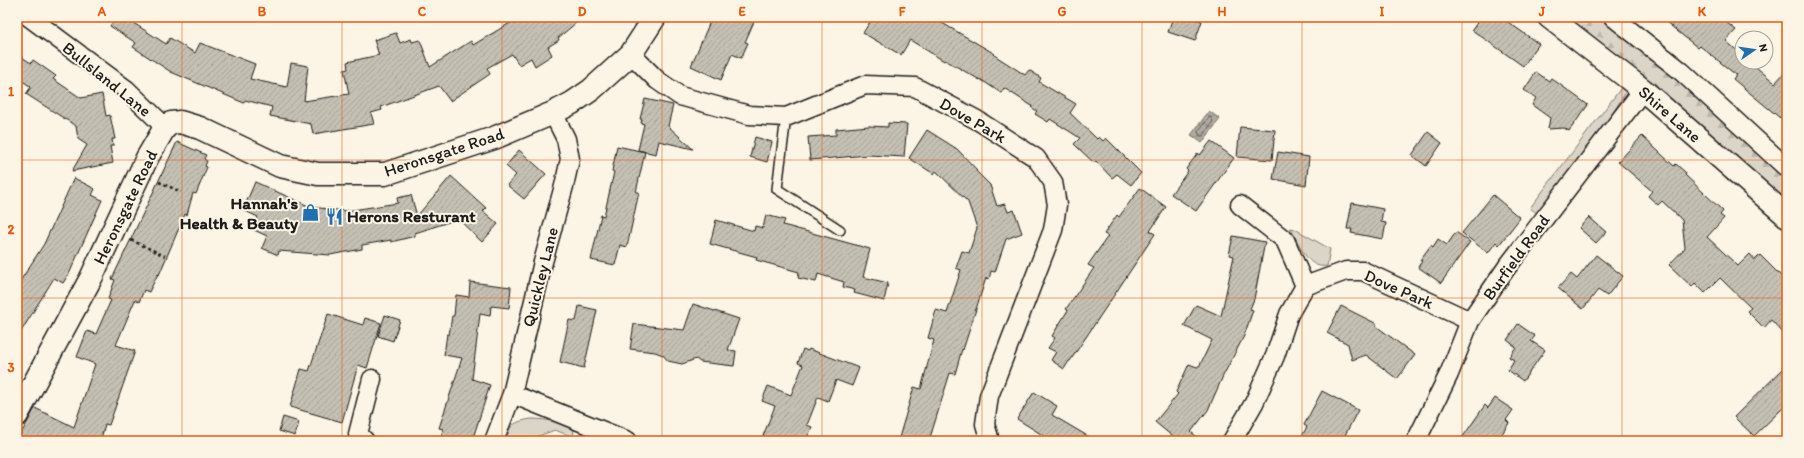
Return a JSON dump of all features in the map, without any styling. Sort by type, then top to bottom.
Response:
[{"type":"street","name":"Bullsland Lane","points":[[29,17],[127,90],[158,120],[164,129]]},
{"type":"street","name":"Heronsgate Road","points":[[17,415],[91,278],[140,173],[164,129],[171,123],[185,124],[207,131],[280,166],[318,174],[385,174],[487,140],[553,113],[591,90],[631,54],[655,17]]},
{"type":"street","name":"Shire Lane","points":[[1549,17],[1643,90],[1787,216]]},
{"type":"street","points":[[1614,17],[1682,71],[1787,168]]},
{"type":"street","name":"Dove Park","points":[[631,54],[657,80],[680,96],[748,115],[786,117],[865,85],[914,87],[977,120],[1036,158],[1052,182],[1057,205],[1053,230],[989,396],[985,424],[990,441]]},
{"type":"street","name":"Burfield Road","points":[[1416,441],[1449,374],[1470,321],[1507,267],[1643,90]]},
{"type":"street","name":"Quickley Lane","points":[[494,441],[512,394],[543,262],[570,159],[566,139],[553,113]]},
{"type":"street","points":[[1232,441],[1254,403],[1275,356],[1289,314],[1305,286],[1285,240],[1240,205]]},
{"type":"street","name":"Dove Park","points":[[1305,286],[1346,271],[1363,271],[1470,321]]},
{"type":"street","points":[[365,441],[358,434],[372,379]]},
{"type":"street","points":[[512,394],[628,441]]},
{"type":"lane","points":[[786,117],[777,189],[840,230]]},
{"type":"path","points":[[140,173],[181,192]]},
{"type":"path","points":[[112,232],[165,256]]},
{"type":"green space","points":[[1563,17],[1599,17],[1680,78],[1787,175],[1787,202]]},
{"type":"green space","points":[[1621,88],[1626,92],[1607,122],[1538,214],[1530,208]]},
{"type":"green space","points":[[1290,228],[1295,229],[1330,249],[1327,266],[1314,264],[1308,259]]},
{"type":"green space","points":[[531,419],[548,420],[563,425],[574,430],[573,437],[555,430],[525,441],[504,441],[508,431],[513,425],[520,421]]},
{"type":"water","points":[[1209,111],[1220,119],[1202,143],[1191,135]]},
{"type":"building","points":[[116,17],[135,17],[132,22],[166,44],[170,38],[195,53],[200,43],[255,64],[250,79],[287,87],[291,63],[308,66],[304,101],[349,94],[344,70],[348,69],[347,62],[379,55],[374,40],[396,33],[400,43],[411,39],[412,42],[420,40],[430,67],[471,41],[473,45],[520,17],[583,17],[558,38],[559,40],[548,47],[552,55],[535,66],[531,58],[519,65],[512,54],[487,68],[490,74],[450,101],[439,86],[381,107],[382,110],[371,113],[374,124],[313,134],[311,124],[270,116],[272,107],[245,100],[244,103],[171,72],[133,47],[136,43],[110,26]]},
{"type":"building","points":[[712,17],[756,17],[745,42],[748,43],[741,58],[732,54],[721,80],[691,66]]},
{"type":"building","points":[[873,17],[932,17],[995,54],[994,55],[1025,75],[1029,70],[1041,78],[1039,82],[1076,104],[1070,113],[1097,139],[1099,137],[1103,141],[1106,138],[1141,173],[1131,185],[1117,174],[1112,178],[1096,161],[1094,163],[1074,144],[1080,138],[1050,119],[1048,122],[1035,114],[1037,111],[1031,107],[1032,106],[1004,88],[1001,93],[980,79],[945,60],[944,61],[910,40],[901,55],[863,33]]},
{"type":"building","points":[[1173,17],[1190,17],[1202,21],[1195,41],[1168,32]]},
{"type":"building","points":[[1481,17],[1501,17],[1539,44],[1523,66],[1472,30]]},
{"type":"building","points":[[1660,17],[1720,17],[1736,30],[1734,30],[1734,32],[1726,41],[1734,48],[1734,70],[1760,70],[1775,83],[1787,70],[1787,110],[1780,118],[1733,79],[1736,75],[1700,46],[1698,48]]},
{"type":"building","points":[[17,54],[31,63],[33,60],[56,76],[53,79],[81,98],[102,94],[106,116],[110,115],[115,139],[112,139],[113,146],[110,146],[113,163],[72,171],[87,145],[78,139],[76,126],[26,94],[31,87],[17,77]]},
{"type":"building","points":[[1536,72],[1549,81],[1551,78],[1588,105],[1569,131],[1564,128],[1548,129],[1550,118],[1532,105],[1536,98],[1524,90]]},
{"type":"building","points":[[645,99],[673,105],[668,126],[693,149],[659,141],[656,154],[638,150],[644,124],[641,123],[642,119],[640,119]]},
{"type":"building","points":[[888,123],[907,124],[904,157],[869,155],[810,160],[808,137],[836,135],[836,129],[869,126],[888,127]]},
{"type":"building","points":[[1240,127],[1275,130],[1272,160],[1237,157]]},
{"type":"building","points":[[927,130],[957,149],[977,170],[976,171],[990,185],[997,206],[1005,204],[1008,212],[1014,210],[1022,233],[1006,239],[995,272],[991,271],[989,279],[986,278],[955,374],[950,373],[929,441],[898,441],[914,387],[921,389],[934,340],[928,338],[936,310],[947,313],[961,270],[956,268],[962,251],[969,253],[977,228],[968,202],[936,171],[934,174],[909,158]]},
{"type":"building","points":[[1428,132],[1442,143],[1426,166],[1412,155]]},
{"type":"building","points":[[1642,136],[1674,166],[1676,164],[1686,173],[1685,175],[1723,211],[1720,215],[1724,218],[1707,237],[1738,266],[1750,254],[1755,260],[1760,255],[1787,282],[1787,337],[1771,320],[1764,328],[1747,311],[1751,308],[1720,278],[1705,293],[1695,283],[1692,287],[1669,265],[1685,248],[1682,220],[1662,201],[1658,205],[1648,196],[1652,191],[1618,162]]},
{"type":"building","points":[[755,137],[772,142],[767,162],[750,157]]},
{"type":"building","points":[[1211,141],[1234,158],[1196,211],[1171,194],[1188,171],[1186,169],[1198,153],[1200,155]]},
{"type":"building","points":[[177,142],[206,155],[204,159],[207,161],[205,166],[207,167],[196,194],[193,193],[187,215],[185,214],[159,275],[158,274],[149,292],[144,290],[139,302],[135,300],[116,345],[135,351],[109,425],[105,424],[101,439],[105,441],[17,441],[35,408],[74,427],[95,364],[77,357],[87,331],[96,334],[111,300],[108,299],[115,280],[112,279]]},
{"type":"building","points":[[617,146],[645,152],[636,192],[639,192],[627,247],[620,245],[615,265],[591,260],[601,215],[604,216],[614,172],[612,171]]},
{"type":"building","points":[[519,150],[546,174],[524,199],[507,185],[516,175],[506,166]]},
{"type":"building","points":[[1278,152],[1309,157],[1306,185],[1273,179]]},
{"type":"building","points":[[451,176],[486,208],[483,211],[498,224],[482,242],[458,219],[415,233],[415,236],[391,242],[391,240],[362,245],[362,249],[330,255],[279,251],[278,255],[262,248],[267,236],[252,229],[258,217],[243,210],[255,182],[311,207],[346,211],[398,203],[397,198],[411,195],[417,216]]},
{"type":"building","points":[[74,178],[95,189],[92,195],[102,200],[70,272],[63,283],[54,278],[17,338],[17,286],[44,244]]},
{"type":"building","points":[[1140,188],[1166,207],[1150,231],[1155,234],[1064,369],[1051,360],[1056,352],[1048,348],[1055,338],[1052,336],[1068,310],[1066,309],[1094,268],[1088,265],[1108,236],[1104,234],[1117,215],[1119,217]]},
{"type":"building","points":[[1493,195],[1520,218],[1499,245],[1496,242],[1488,253],[1462,233]]},
{"type":"building","points":[[1352,203],[1383,209],[1381,222],[1386,223],[1383,239],[1351,233],[1352,229],[1347,229]]},
{"type":"building","points":[[766,215],[785,220],[783,225],[870,249],[863,277],[888,283],[884,301],[854,293],[855,290],[843,287],[844,282],[818,274],[816,282],[798,278],[799,272],[756,260],[757,257],[710,244],[716,220],[754,231],[755,226],[763,228]]},
{"type":"building","points":[[1589,217],[1606,232],[1596,243],[1579,228]]},
{"type":"building","points":[[1456,232],[1470,242],[1441,283],[1418,267],[1422,261],[1420,260],[1431,245],[1433,247],[1438,239],[1447,245]]},
{"type":"building","points":[[1233,236],[1265,242],[1254,299],[1250,309],[1253,310],[1244,336],[1223,376],[1208,410],[1191,432],[1202,441],[1178,441],[1155,422],[1178,394],[1176,392],[1189,364],[1197,367],[1200,365],[1212,340],[1184,326],[1196,305],[1221,316],[1234,256],[1229,255]]},
{"type":"building","points":[[1596,255],[1623,276],[1607,296],[1598,290],[1583,309],[1558,288],[1571,274],[1577,279]]},
{"type":"building","points":[[470,282],[511,287],[509,308],[491,306],[490,316],[480,314],[472,379],[490,385],[472,441],[452,441],[441,437],[443,429],[439,428],[462,358],[444,355],[447,334],[449,335],[452,316],[454,316],[456,295],[469,297]]},
{"type":"building","points":[[693,304],[739,319],[728,350],[736,351],[734,366],[700,362],[696,359],[682,364],[668,361],[663,355],[655,352],[630,349],[634,324],[684,330]]},
{"type":"building","points":[[579,306],[597,310],[584,368],[560,362],[569,320],[576,321]]},
{"type":"building","points":[[1341,306],[1377,324],[1376,326],[1415,355],[1397,379],[1366,355],[1352,360],[1348,344],[1327,333]]},
{"type":"building","points":[[328,314],[363,325],[365,318],[381,323],[367,368],[358,365],[342,422],[290,407],[301,369],[309,371]]},
{"type":"building","points":[[385,315],[400,320],[393,341],[378,336]]},
{"type":"building","points":[[1518,324],[1535,336],[1531,341],[1545,350],[1523,381],[1508,370],[1514,360],[1509,357],[1516,347],[1507,340]]},
{"type":"building","points":[[803,349],[808,351],[809,349],[859,368],[852,386],[836,380],[828,401],[818,397],[807,425],[812,427],[806,441],[761,441],[775,406],[762,401],[768,386],[791,395],[803,365],[798,363]]},
{"type":"building","points":[[1787,365],[1787,404],[1754,436],[1734,417]]},
{"type":"building","points":[[1322,391],[1358,410],[1342,441],[1299,441],[1307,427],[1304,425]]},
{"type":"building","points":[[1034,392],[1057,406],[1052,415],[1096,441],[1052,441],[1017,419]]},
{"type":"building","points":[[1495,398],[1513,410],[1506,420],[1509,423],[1500,437],[1496,434],[1492,441],[1460,441],[1485,405],[1488,408]]},
{"type":"building","points":[[283,417],[299,422],[295,436],[279,431]]},
{"type":"place","name":"Hannah's Health & Beauty","points":[[311,213]]},
{"type":"place","name":"Herons Resturant","points":[[334,216]]}]
